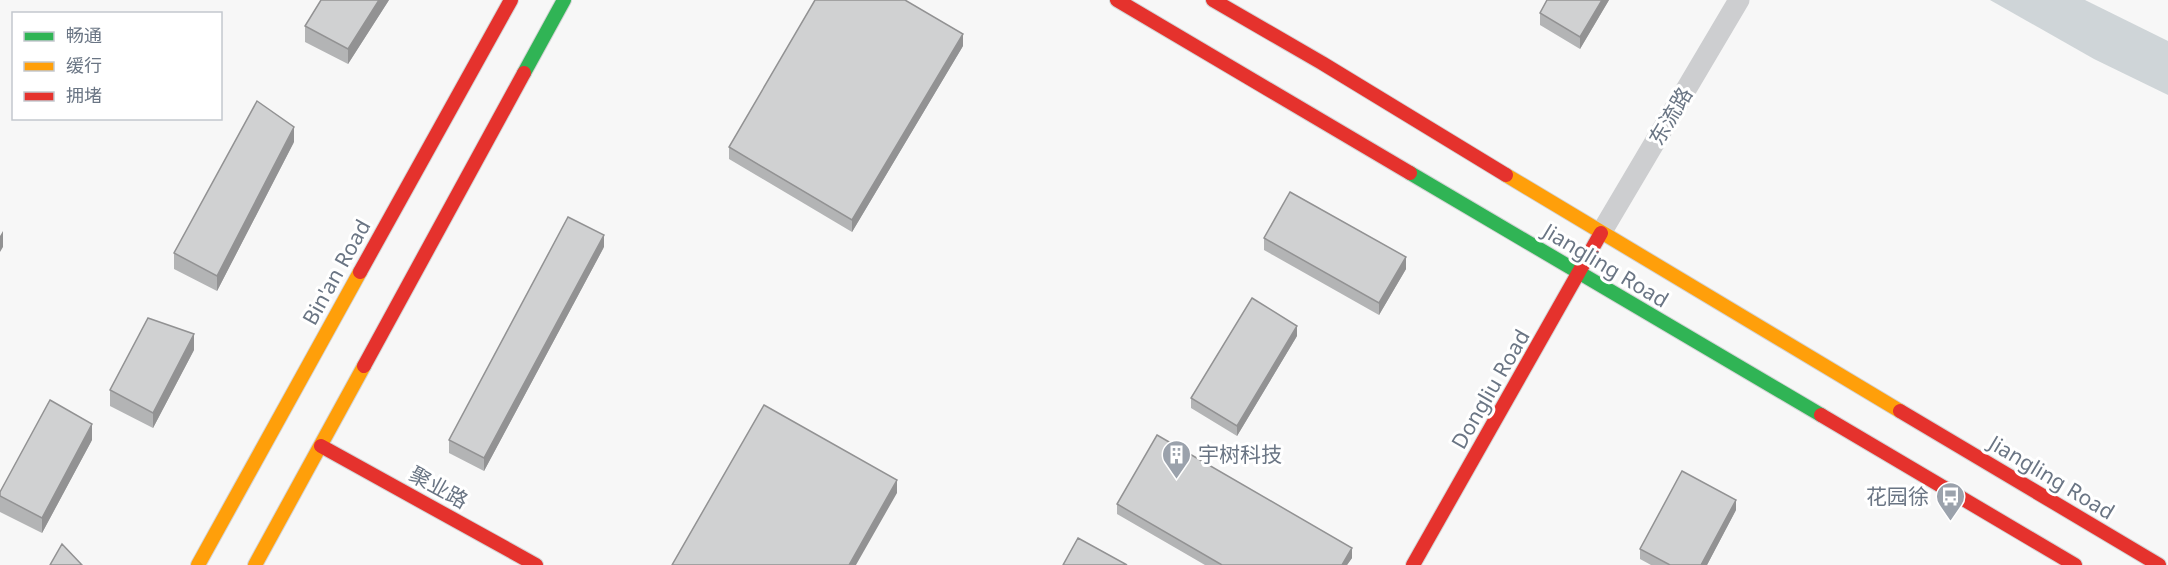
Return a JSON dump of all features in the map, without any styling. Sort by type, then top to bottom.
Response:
[{"type":"main road","name":"Bin'an Road","points":[[198,565],[511,0]]},
{"type":"main road","points":[[255,565],[564,0]]},
{"type":"main road","name":"Jiangling Road","points":[[1117,0],[2075,565]]},
{"type":"main road","name":"Jiangling Road","points":[[1213,0],[1322,63],[1601,233],[2159,565]]},
{"type":"main road","name":"Dongliu Road","points":[[1413,565],[1601,233]]},
{"type":"main road","name":"聚业路","points":[[321,446],[536,565]]},
{"type":"street","name":"东流路","points":[[1601,233],[1738,0]]},
{"type":"shaded area","points":[[1990,0],[2085,0],[2168,41],[2168,95],[2094,59]]},
{"type":"building","points":[[321,0],[379,0],[348,49],[305,26]]},
{"type":"building","points":[[815,0],[905,0],[963,34],[852,220],[729,147]]},
{"type":"building","points":[[1547,0],[1602,0],[1580,37],[1540,13]]},
{"type":"building","points":[[257,101],[294,127],[217,276],[174,253]]},
{"type":"building","points":[[1290,192],[1406,257],[1379,303],[1264,238]]},
{"type":"building","points":[[568,217],[604,235],[484,458],[449,440]]},
{"type":"building","points":[[1252,298],[1297,326],[1237,426],[1191,398]]},
{"type":"building","points":[[148,318],[194,334],[153,413],[110,390]]},
{"type":"building","points":[[50,400],[92,424],[42,518],[0,496],[0,492]]},
{"type":"building","points":[[764,405],[897,480],[849,565],[672,565]]},
{"type":"building","name":"宇树科技","points":[[1157,435],[1352,548],[1342,565],[1222,565],[1117,504]]},
{"type":"building","points":[[1682,471],[1736,500],[1701,565],[1670,565],[1640,549]]},
{"type":"building","points":[[1078,538],[1127,565],[1063,565]]},
{"type":"building","points":[[62,544],[82,565],[50,565]]},
{"type":"traffic: fast","points":[[524,73],[564,0]]},
{"type":"traffic: fast","points":[[1410,173],[1821,415]]},
{"type":"traffic: slow","points":[[1506,175],[1900,411]]},
{"type":"traffic: slow","points":[[198,565],[360,272]]},
{"type":"traffic: slow","points":[[255,565],[364,366]]},
{"type":"traffic: jam","points":[[360,272],[511,0]]},
{"type":"traffic: jam","points":[[1117,0],[1410,173]]},
{"type":"traffic: jam","points":[[1213,0],[1322,63],[1506,175]]},
{"type":"traffic: jam","points":[[364,366],[524,73]]},
{"type":"traffic: jam","points":[[1413,565],[1601,233]]},
{"type":"traffic: jam","points":[[1900,411],[2159,565]]},
{"type":"traffic: jam","points":[[1821,415],[2075,565]]},
{"type":"traffic: jam","points":[[321,446],[536,565]]},
{"type":"place","name":"宇树科技","points":[[1177,480]]},
{"type":"place","name":"花园徐","points":[[1950,522]]}]
